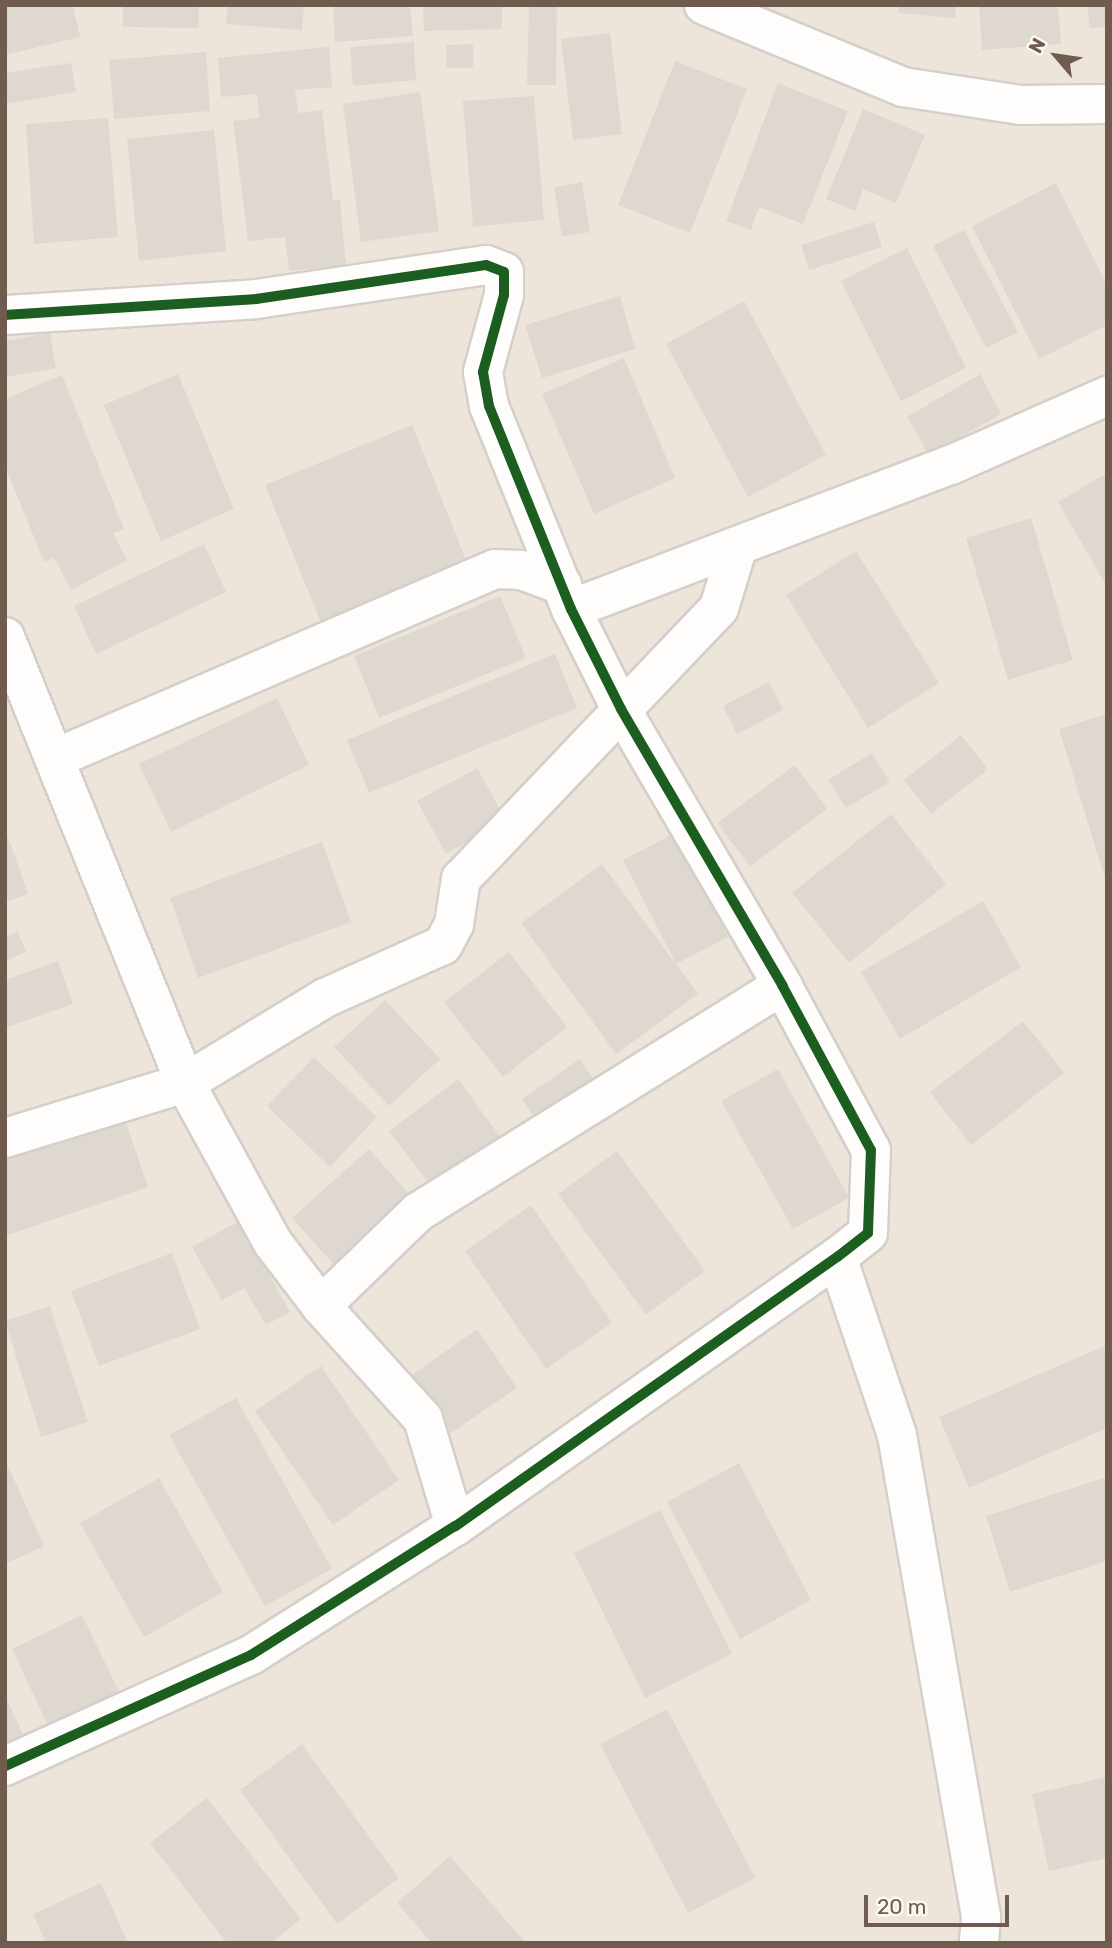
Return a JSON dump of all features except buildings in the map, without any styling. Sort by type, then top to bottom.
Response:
[{"type":"street","points":[[704,5],[903,87],[1021,105],[1107,104]]},
{"type":"street","points":[[5,315],[256,299],[486,265],[504,272],[504,295],[482,372],[489,406],[566,597],[621,709],[782,985],[871,1150],[868,1233],[837,1257],[455,1526],[251,1655],[5,1766]]},
{"type":"street","points":[[56,758],[495,569],[521,570],[566,597],[738,546],[951,465],[1107,396]]},
{"type":"street","points":[[5,1138],[185,1083],[325,998],[443,945],[454,924],[461,879],[719,608],[738,546]]},
{"type":"street","points":[[5,637],[185,1083],[273,1243],[321,1306],[423,1419],[455,1526]]},
{"type":"street","points":[[321,1306],[418,1212],[782,985]]},
{"type":"street","points":[[837,1257],[897,1435],[981,1918],[979,1943]]},
{"type":"shaded area","points":[[5,5],[1107,5],[1107,1943],[5,1943]]},
{"type":"cycle path","points":[[5,315],[256,299],[486,265],[504,272],[504,295],[483,372],[489,406],[571,609],[621,709],[782,985],[871,1150],[868,1233],[837,1257],[455,1526],[251,1655],[5,1766]]}]
